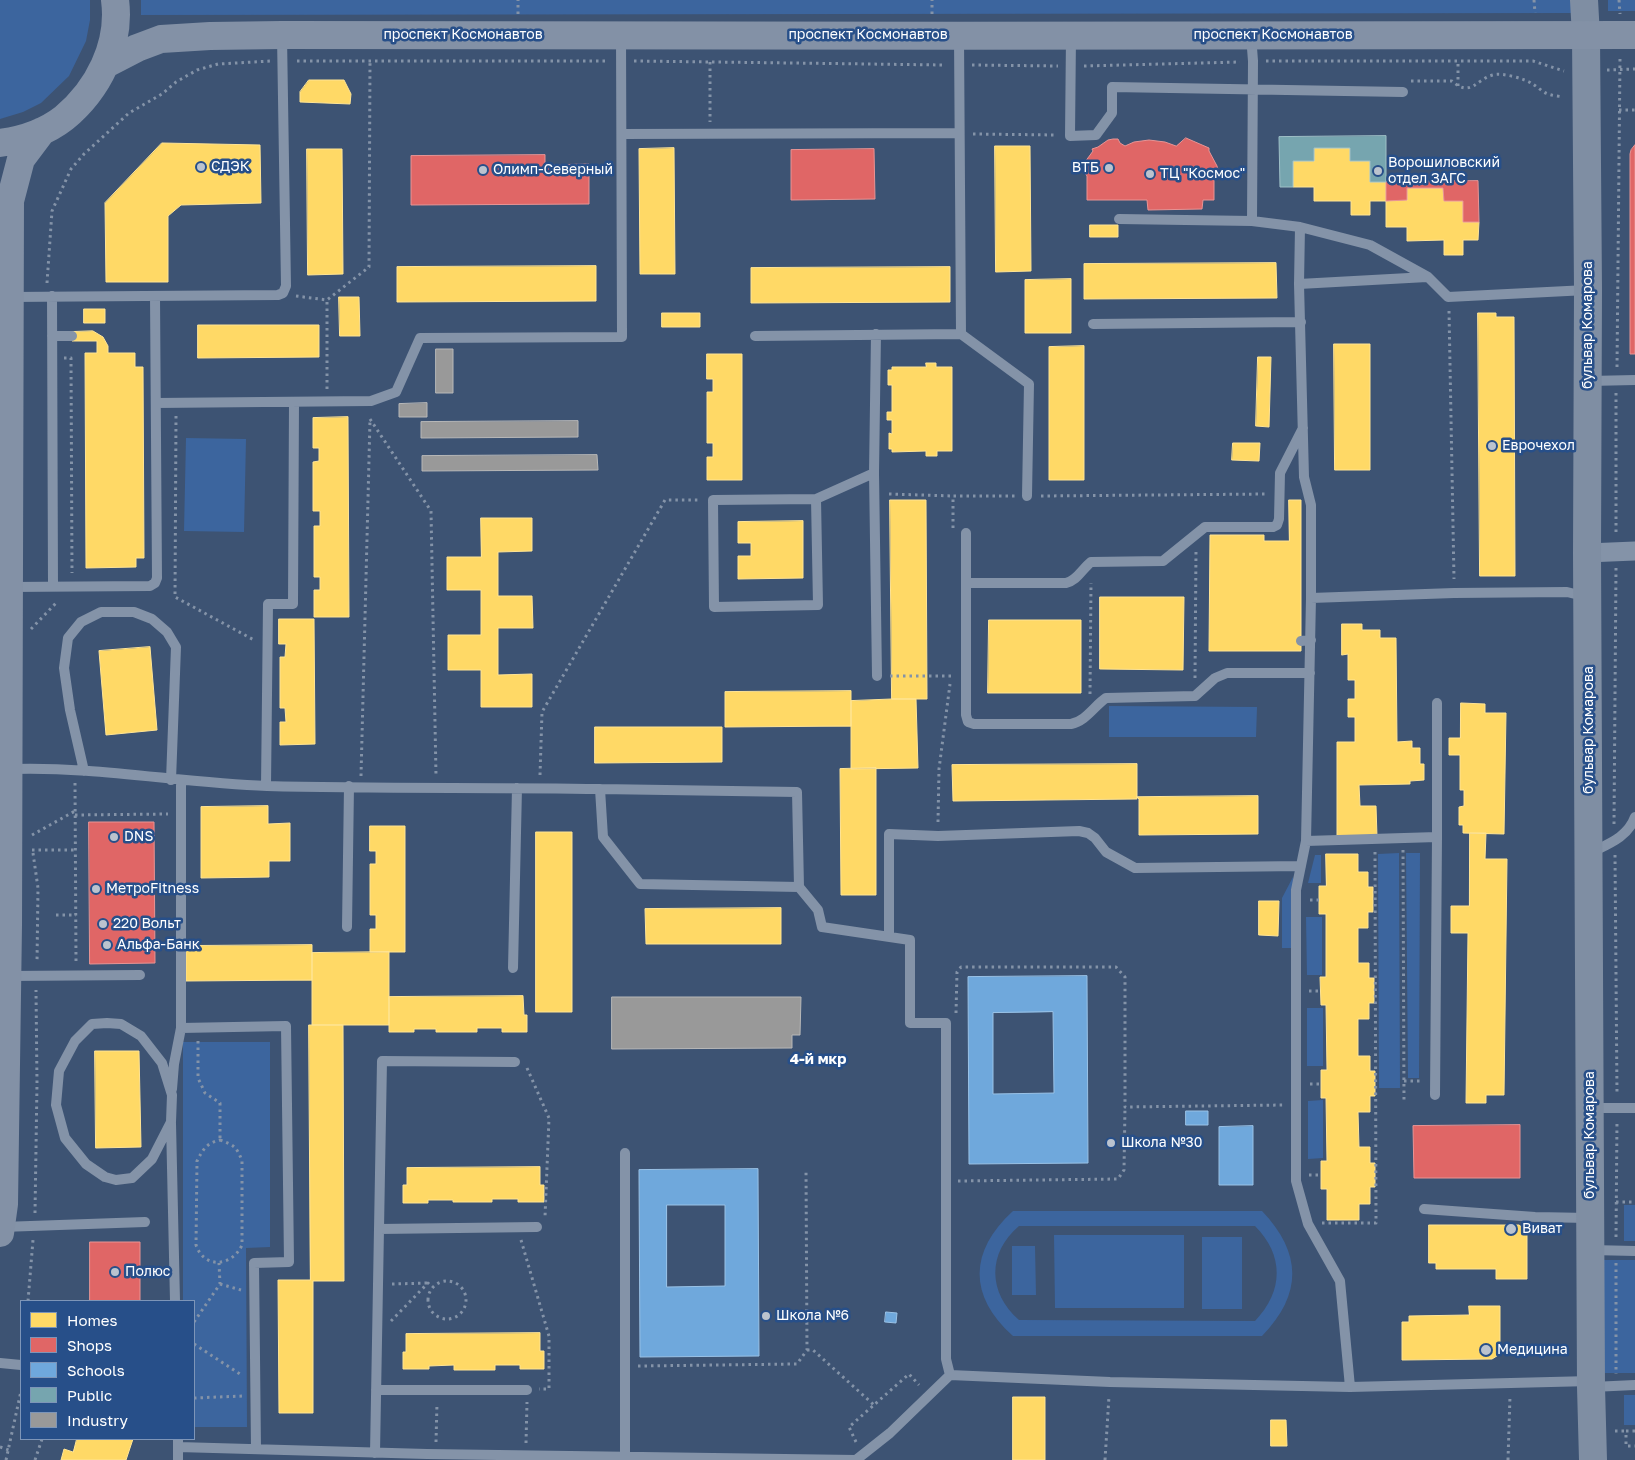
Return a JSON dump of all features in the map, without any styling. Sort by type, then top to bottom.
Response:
[{"type":"main road","points":[[0,143],[15,141],[42,131],[63,118],[94,86],[106,64],[114,33],[115,0]]},
{"type":"main road","name":"проспект Космонавтов","points":[[106,64],[161,39],[210,36],[1635,35]]},
{"type":"main road","points":[[0,1230],[4,1204],[7,976],[4,933],[9,769],[6,592],[10,201],[21,159],[42,131]]},
{"type":"street","name":"бульвар Комарова","points":[[1584,0],[1586,36],[1588,290],[1587,553],[1590,1218],[1603,1251],[1599,1385],[1593,1460]]},
{"type":"street","points":[[1587,553],[1626,552]]},
{"type":"lane","points":[[10,297],[278,295],[283,293],[286,286],[282,35]]},
{"type":"lane","points":[[156,403],[371,402],[396,392],[420,338],[622,337],[620,35]]},
{"type":"lane","points":[[959,35],[961,334]]},
{"type":"lane","points":[[1071,35],[1070,136],[1096,135],[1112,113],[1112,87],[1403,92]]},
{"type":"lane","points":[[1251,35],[1253,61],[1252,221]]},
{"type":"lane","points":[[622,134],[960,133]]},
{"type":"lane","points":[[1119,219],[1252,221],[1300,227],[1370,245],[1428,277],[1448,298],[1588,290]]},
{"type":"lane","points":[[1300,227],[1304,477],[1312,505],[1311,598],[1306,641],[1310,673],[1306,841],[1296,890],[1296,1181],[1308,1224],[1340,1281],[1350,1387]]},
{"type":"lane","points":[[1300,284],[1428,277]]},
{"type":"lane","points":[[52,296],[53,586]]},
{"type":"lane","points":[[6,592],[53,586],[150,586],[155,583],[157,578],[155,296]]},
{"type":"lane","points":[[1094,324],[1301,322]]},
{"type":"lane","points":[[876,334],[874,494],[877,676]]},
{"type":"lane","points":[[755,336],[961,334],[1028,384],[1027,496]]},
{"type":"lane","points":[[52,336],[72,336]]},
{"type":"lane","points":[[1588,381],[1635,380]]},
{"type":"lane","points":[[266,786],[268,604],[293,604],[294,403]]},
{"type":"lane","points":[[966,583],[1066,583],[1076,578],[1091,562],[1163,560],[1205,527],[1273,527],[1277,525],[1279,520],[1280,473],[1303,428]]},
{"type":"lane","points":[[816,499],[818,605],[714,607],[713,500],[816,499],[874,473]]},
{"type":"lane","points":[[966,533],[966,716],[968,722],[974,724],[1078,723],[1106,698],[1195,696],[1214,678],[1226,673],[1310,673]]},
{"type":"lane","points":[[1311,598],[1454,592],[1567,592],[1588,597]]},
{"type":"lane","points":[[79,771],[64,668],[68,638],[81,622],[101,612],[134,612],[152,619],[167,632],[176,647],[176,780],[181,814],[181,1028],[174,1064],[170,1122],[174,1300]]},
{"type":"lane","points":[[1435,1095],[1437,703]]},
{"type":"lane","points":[[9,769],[31,768],[79,771],[266,786],[798,792],[799,887],[818,910],[822,927],[910,940],[910,1023],[946,1023],[948,1371],[890,1432],[856,1460],[427,1457],[376,1453],[347,1456],[178,1443],[178,1460]]},
{"type":"lane","points":[[347,926],[349,786]]},
{"type":"lane","points":[[513,968],[517,788]]},
{"type":"lane","points":[[600,789],[603,837],[640,884],[799,887]]},
{"type":"lane","points":[[1589,854],[1615,841],[1632,827],[1635,817]]},
{"type":"lane","points":[[889,936],[889,834],[938,836],[1079,831],[1088,833],[1095,838],[1106,852],[1136,868],[1301,866]]},
{"type":"lane","points":[[1306,841],[1437,837]]},
{"type":"lane","points":[[7,976],[140,975]]},
{"type":"lane","points":[[170,1122],[152,1159],[132,1178],[116,1180],[105,1177],[86,1164],[65,1138],[56,1105],[59,1071],[75,1041],[92,1024],[121,1024],[141,1036],[162,1062],[172,1095]]},
{"type":"lane","points":[[181,1028],[286,1026],[289,1262],[254,1263],[256,1449]]},
{"type":"lane","points":[[376,1453],[382,1061],[515,1062]]},
{"type":"lane","points":[[1590,1108],[1635,1108]]},
{"type":"lane","points":[[624,1457],[625,1153]]},
{"type":"lane","points":[[1424,1209],[1525,1216],[1590,1218]]},
{"type":"lane","points":[[0,1230],[145,1222]]},
{"type":"lane","points":[[379,1229],[537,1227]]},
{"type":"lane","points":[[1603,1251],[1635,1251]]},
{"type":"lane","points":[[0,1363],[20,1365]]},
{"type":"lane","points":[[948,1371],[1110,1382],[1350,1387],[1510,1384],[1635,1385]]},
{"type":"lane","points":[[376,1390],[527,1390]]},
{"type":"path","points":[[283,293],[327,300],[369,267],[370,61]]},
{"type":"path","points":[[1458,61],[1458,86]]},
{"type":"path","points":[[710,62],[710,134]]},
{"type":"path","points":[[1599,1385],[1603,1251],[1616,1202],[1615,841],[1626,552],[1616,380],[1619,69],[1635,69]]},
{"type":"path","points":[[1403,92],[1403,81],[1452,81],[1458,86],[1467,88],[1494,74],[1506,75],[1529,82],[1548,94],[1563,97]]},
{"type":"path","points":[[1620,110],[1635,110]]},
{"type":"path","points":[[960,133],[1070,136]]},
{"type":"path","points":[[1448,298],[1454,592]]},
{"type":"path","points":[[327,300],[327,403]]},
{"type":"path","points":[[360,786],[371,402]]},
{"type":"path","points":[[176,403],[175,597],[268,647]]},
{"type":"path","points":[[370,419],[431,511],[436,787]]},
{"type":"path","points":[[874,494],[953,496]]},
{"type":"path","points":[[1027,496],[1279,494]]},
{"type":"path","points":[[540,788],[542,712],[665,500],[713,500]]},
{"type":"path","points":[[1195,696],[1196,534]]},
{"type":"path","points":[[1090,713],[1091,562]]},
{"type":"path","points":[[938,836],[939,769],[952,676]]},
{"type":"path","points":[[76,975],[75,813],[79,771]]},
{"type":"path","points":[[32,836],[75,813],[181,814]]},
{"type":"path","points":[[1403,847],[1404,1102]]},
{"type":"path","points":[[1308,1224],[1376,1223],[1375,848]]},
{"type":"path","points":[[32,850],[75,850]]},
{"type":"path","points":[[56,915],[76,915]]},
{"type":"path","points":[[946,1023],[956,1023],[957,972],[961,967],[1116,968],[1125,977],[1124,1170],[1118,1180],[946,1181]]},
{"type":"path","points":[[197,1028],[198,1078],[205,1093],[220,1103],[220,1140]]},
{"type":"path","points":[[515,1062],[524,1062],[549,1118],[545,1226],[537,1227]]},
{"type":"path","points":[[1124,1107],[1296,1105]]},
{"type":"path","points":[[220,1140],[238,1148],[242,1161],[242,1245],[232,1260],[219,1263],[203,1257],[196,1245],[197,1161],[203,1148],[210,1143],[220,1140]]},
{"type":"path","points":[[625,1366],[797,1364],[807,1350],[806,1169]]},
{"type":"path","points":[[1616,1202],[1635,1202]]},
{"type":"path","points":[[517,1227],[549,1336],[549,1389],[527,1390],[526,1444],[536,1444]]},
{"type":"path","points":[[195,1321],[220,1284],[219,1263]]},
{"type":"path","points":[[450,1280],[459,1284],[465,1293],[466,1303],[462,1312],[454,1318],[444,1319],[434,1314],[429,1306],[428,1296],[432,1287],[440,1281],[450,1280]]},
{"type":"path","points":[[378,1335],[428,1283]]},
{"type":"path","points":[[378,1284],[428,1283],[432,1287]]},
{"type":"path","points":[[220,1284],[254,1294]]},
{"type":"path","points":[[195,1345],[256,1390]]},
{"type":"path","points":[[807,1350],[813,1350],[874,1405]]},
{"type":"path","points":[[856,1440],[849,1426],[908,1374],[920,1386],[936,1371],[948,1371]]},
{"type":"path","points":[[1105,1460],[1110,1382]]},
{"type":"path","points":[[1508,1460],[1510,1384]]},
{"type":"path","points":[[195,1398],[256,1390]]},
{"type":"path","points":[[426,1441],[436,1442],[438,1390]]},
{"type":"path","points":[[6,1460],[20,1396]]},
{"type":"path","points":[[1616,1422],[1616,1431]]},
{"type":"path","points":[[1635,1431],[1626,1431],[1626,1446],[1635,1446]]},
{"type":"path","points":[[850,1445],[862,1435]]},
{"type":"path","points":[[36,1460],[42,1440]]},
{"type":"path","points":[[0,1447],[9,1450]]},
{"type":"shaded area","points":[[0,0],[90,0],[90,20],[86,41],[69,76],[41,103],[23,112],[0,119]]},
{"type":"shaded area","points":[[141,0],[1573,0],[1573,13],[141,15]]},
{"type":"shaded area","points":[[1608,0],[1635,0],[1635,11],[1608,11]]},
{"type":"shaded area","points":[[186,438],[246,439],[244,532],[184,531]]},
{"type":"shaded area","points":[[1109,706],[1257,707],[1256,737],[1109,737]]},
{"type":"shaded area","points":[[1399,853],[1400,1088],[1379,1088],[1378,854]]},
{"type":"shaded area","points":[[1406,853],[1420,853],[1419,1078],[1408,1078]]},
{"type":"shaded area","points":[[1315,855],[1321,855],[1321,883],[1308,883]]},
{"type":"shaded area","points":[[1293,877],[1293,948],[1282,948],[1282,898]]},
{"type":"shaded area","points":[[1306,917],[1322,917],[1322,975],[1307,975]]},
{"type":"shaded area","points":[[1307,1008],[1323,1008],[1323,1066],[1307,1066]]},
{"type":"shaded area","points":[[183,1042],[270,1042],[270,1247],[246,1248],[247,1427],[195,1427],[195,1300],[183,1300]]},
{"type":"shaded area","points":[[1323,1100],[1323,1158],[1308,1159],[1308,1101]]},
{"type":"shaded area","points":[[1624,1205],[1635,1205],[1635,1241],[1624,1241]]},
{"type":"shaded area","points":[[1013,1211],[1262,1211],[1285,1242],[1290,1258],[1291,1289],[1285,1305],[1262,1336],[1013,1336],[998,1321],[988,1305],[982,1289],[980,1274],[982,1258],[988,1242]],"holes":[[[1019,1226],[1255,1226],[1265,1237],[1271,1249],[1277,1273],[1271,1298],[1255,1321],[1019,1320],[1001,1298],[997,1286],[995,1273],[1001,1248]]]},
{"type":"shaded area","points":[[1054,1235],[1184,1235],[1184,1308],[1055,1308]]},
{"type":"shaded area","points":[[1202,1237],[1242,1237],[1242,1309],[1202,1309]]},
{"type":"shaded area","points":[[1012,1246],[1035,1246],[1036,1295],[1012,1295]]},
{"type":"shaded area","points":[[1602,1260],[1635,1260],[1635,1373],[1602,1373]]},
{"type":"shaded area","points":[[1624,1395],[1635,1395],[1635,1425],[1624,1425]]},
{"type":"building: Homes","points":[[309,80],[344,80],[351,94],[350,104],[300,102],[300,92]]},
{"type":"building: Homes","points":[[162,143],[260,145],[261,203],[181,205],[168,216],[168,282],[106,282],[105,203]]},
{"type":"building: Homes","points":[[995,146],[1030,146],[1031,271],[996,272]]},
{"type":"building: Homes","points":[[674,148],[675,274],[640,274],[639,149]]},
{"type":"building: Homes","points":[[1314,148],[1350,148],[1350,161],[1370,161],[1370,182],[1386,182],[1386,201],[1370,201],[1370,215],[1351,215],[1351,201],[1314,201],[1314,187],[1293,187],[1293,161],[1314,161]]},
{"type":"building: Homes","points":[[307,149],[342,149],[343,274],[308,275]]},
{"type":"building: Homes","points":[[1407,188],[1443,188],[1444,201],[1463,201],[1463,222],[1479,222],[1478,240],[1463,240],[1463,255],[1444,255],[1444,240],[1407,241],[1407,227],[1386,227],[1386,201],[1407,200]]},
{"type":"building: Homes","points":[[1090,225],[1118,225],[1118,237],[1090,237]]},
{"type":"building: Homes","points":[[1276,263],[1277,298],[1084,299],[1084,264]]},
{"type":"building: Homes","points":[[596,266],[596,301],[397,302],[397,267]]},
{"type":"building: Homes","points":[[950,267],[950,302],[751,303],[751,268]]},
{"type":"building: Homes","points":[[1071,279],[1071,333],[1025,333],[1025,280]]},
{"type":"building: Homes","points":[[339,297],[359,297],[360,336],[340,336]]},
{"type":"building: Homes","points":[[84,309],[105,309],[105,323],[84,323]]},
{"type":"building: Homes","points":[[662,313],[700,313],[700,327],[662,327]]},
{"type":"building: Homes","points":[[1478,313],[1496,313],[1496,317],[1514,317],[1515,576],[1480,576]]},
{"type":"building: Homes","points":[[198,325],[319,325],[319,357],[198,358]]},
{"type":"building: Homes","points":[[93,331],[103,337],[108,346],[108,353],[135,353],[135,367],[143,367],[144,558],[136,558],[136,567],[86,568],[85,353],[97,353],[97,341],[72,341],[72,332]]},
{"type":"building: Homes","points":[[1334,344],[1370,344],[1370,470],[1335,470]]},
{"type":"building: Homes","points":[[1084,346],[1084,480],[1049,480],[1049,347]]},
{"type":"building: Homes","points":[[707,354],[742,354],[742,480],[707,480],[707,457],[713,457],[713,443],[707,443],[707,392],[713,392],[713,379],[707,379]]},
{"type":"building: Homes","points":[[1258,357],[1271,357],[1269,427],[1256,426]]},
{"type":"building: Homes","points":[[926,363],[936,363],[936,367],[952,367],[952,451],[937,451],[937,456],[926,456],[926,451],[892,452],[892,449],[889,449],[889,433],[892,434],[892,420],[887,420],[887,412],[892,412],[892,385],[888,385],[888,370],[892,370],[892,367],[926,367]]},
{"type":"building: Homes","points":[[348,417],[349,617],[314,617],[314,590],[320,590],[320,577],[314,577],[314,526],[320,526],[320,511],[313,511],[313,462],[319,461],[319,448],[313,448],[313,418]]},
{"type":"building: Homes","points":[[1233,443],[1260,443],[1259,461],[1232,460]]},
{"type":"building: Homes","points":[[890,500],[926,500],[927,699],[892,699]]},
{"type":"building: Homes","points":[[1289,500],[1301,500],[1301,651],[1209,651],[1210,535],[1264,535],[1264,541],[1289,541]]},
{"type":"building: Homes","points":[[481,518],[532,518],[532,551],[498,552],[498,596],[532,596],[533,628],[498,628],[498,675],[532,674],[532,707],[481,707],[481,670],[448,670],[448,635],[481,635],[481,590],[447,590],[447,557],[481,557]]},
{"type":"building: Homes","points":[[803,521],[803,578],[738,579],[738,556],[751,556],[751,543],[738,543],[738,522]]},
{"type":"building: Homes","points":[[1100,597],[1184,597],[1183,670],[1100,669]]},
{"type":"building: Homes","points":[[279,619],[314,619],[315,744],[280,745],[280,722],[286,722],[285,708],[280,708],[280,657],[285,657],[286,644],[279,644]]},
{"type":"building: Homes","points":[[989,620],[1081,620],[1081,693],[988,693]]},
{"type":"building: Homes","points":[[1342,624],[1362,624],[1362,630],[1380,630],[1380,638],[1396,638],[1397,742],[1412,741],[1412,748],[1420,748],[1420,764],[1424,764],[1424,780],[1410,781],[1410,784],[1359,785],[1360,806],[1376,806],[1377,837],[1337,837],[1337,742],[1355,742],[1355,717],[1348,717],[1348,699],[1355,699],[1355,680],[1348,680],[1348,654],[1342,655]]},
{"type":"building: Homes","points":[[150,647],[157,730],[106,735],[99,651]]},
{"type":"building: Homes","points":[[851,691],[851,726],[725,727],[725,692]]},
{"type":"building: Homes","points":[[916,699],[918,768],[851,769],[851,701]]},
{"type":"building: Homes","points":[[1461,703],[1485,704],[1485,713],[1506,713],[1504,834],[1463,833],[1463,825],[1459,825],[1459,807],[1464,806],[1464,790],[1460,790],[1460,755],[1449,755],[1449,738],[1460,738]]},
{"type":"building: Homes","points":[[595,727],[722,727],[722,762],[595,763]]},
{"type":"building: Homes","points":[[1137,764],[1137,799],[953,801],[952,765]]},
{"type":"building: Homes","points":[[876,768],[876,895],[841,895],[840,769]]},
{"type":"building: Homes","points":[[1258,796],[1258,834],[1139,835],[1139,799],[1137,797]]},
{"type":"building: Homes","points":[[268,806],[268,824],[290,823],[290,861],[269,861],[269,877],[201,878],[201,807]]},
{"type":"building: Homes","points":[[370,826],[405,826],[405,952],[370,952],[370,929],[376,929],[376,915],[370,915],[370,864],[376,864],[376,851],[370,851]]},
{"type":"building: Homes","points":[[536,832],[572,832],[572,1012],[536,1012]]},
{"type":"building: Homes","points":[[1470,833],[1486,833],[1485,859],[1507,859],[1504,1095],[1486,1095],[1486,1103],[1466,1103],[1468,933],[1451,933],[1451,906],[1469,906]]},
{"type":"building: Homes","points":[[1326,854],[1358,854],[1358,872],[1368,872],[1368,887],[1373,887],[1373,912],[1368,912],[1368,928],[1358,928],[1358,963],[1369,963],[1369,978],[1374,978],[1374,1003],[1369,1003],[1369,1019],[1358,1019],[1358,1056],[1370,1056],[1370,1071],[1375,1071],[1375,1096],[1370,1096],[1370,1112],[1358,1112],[1359,1147],[1370,1147],[1370,1163],[1375,1163],[1375,1187],[1370,1187],[1370,1204],[1359,1204],[1359,1220],[1327,1220],[1327,1189],[1321,1189],[1321,1161],[1327,1161],[1326,1098],[1321,1098],[1321,1070],[1327,1070],[1326,1005],[1321,1005],[1320,977],[1326,977],[1326,914],[1319,914],[1319,886],[1326,886]]},
{"type":"building: Homes","points":[[1259,901],[1279,901],[1278,936],[1259,935]]},
{"type":"building: Homes","points":[[781,908],[781,944],[646,944],[645,909]]},
{"type":"building: Homes","points":[[312,945],[312,980],[186,981],[186,946]]},
{"type":"building: Homes","points":[[389,952],[389,1025],[312,1025],[312,953]]},
{"type":"building: Homes","points":[[523,996],[524,1015],[527,1015],[527,1032],[502,1032],[502,1028],[477,1028],[477,1032],[436,1032],[436,1029],[414,1029],[414,1032],[389,1032],[389,997]]},
{"type":"building: Homes","points":[[309,1025],[343,1025],[344,1281],[313,1281],[313,1413],[279,1413],[278,1280],[310,1280]]},
{"type":"building: Homes","points":[[95,1051],[139,1051],[141,1147],[96,1148]]},
{"type":"building: Homes","points":[[540,1167],[540,1185],[544,1185],[544,1202],[492,1199],[492,1202],[428,1200],[428,1203],[403,1203],[403,1185],[407,1185],[407,1168]]},
{"type":"building: Homes","points":[[1429,1225],[1519,1225],[1527,1231],[1527,1279],[1496,1279],[1496,1269],[1436,1269],[1436,1263],[1429,1263]]},
{"type":"building: Homes","points":[[1469,1306],[1500,1306],[1500,1354],[1492,1359],[1402,1360],[1402,1322],[1409,1322],[1409,1316],[1469,1315]]},
{"type":"building: Homes","points":[[540,1333],[540,1351],[544,1351],[544,1369],[520,1369],[520,1365],[495,1365],[495,1370],[454,1370],[454,1365],[429,1366],[429,1369],[403,1369],[403,1352],[406,1352],[406,1334]]},
{"type":"building: Homes","points":[[1013,1397],[1045,1397],[1045,1460],[1013,1460]]},
{"type":"building: Homes","points":[[1271,1420],[1286,1420],[1287,1446],[1271,1446]]},
{"type":"building: Homes","points":[[77,1440],[133,1440],[126,1460],[61,1460],[64,1449],[73,1452]]},
{"type":"building: Shops","name":"ТЦ \"Космос\"","points":[[1186,138],[1209,148],[1218,170],[1214,176],[1214,200],[1203,200],[1202,209],[1148,210],[1147,200],[1087,200],[1087,176],[1083,170],[1085,162],[1093,151],[1092,149],[1113,139],[1118,139],[1125,146],[1134,142],[1149,140],[1165,142],[1176,146]]},
{"type":"building: Shops","points":[[1635,145],[1635,354],[1630,354],[1630,154]]},
{"type":"building: Shops","points":[[874,149],[875,199],[791,200],[791,150]]},
{"type":"building: Shops","points":[[545,155],[545,165],[589,164],[589,204],[411,205],[411,156]]},
{"type":"building: Shops","points":[[1478,181],[1479,222],[1463,222],[1463,201],[1444,201],[1443,188],[1407,188],[1407,200],[1386,201],[1386,182]]},
{"type":"building: Shops","points":[[89,822],[154,822],[155,963],[90,964]]},
{"type":"building: Shops","points":[[1520,1125],[1520,1178],[1414,1178],[1413,1126]]},
{"type":"building: Shops","name":"Полюс","points":[[90,1242],[140,1242],[140,1300],[90,1300]]},
{"type":"building: Schools","points":[[1087,976],[1088,1163],[969,1164],[968,977]],"holes":[[[1053,1012],[1054,1093],[993,1094],[993,1013]]]},
{"type":"building: Schools","points":[[1186,1111],[1208,1111],[1208,1125],[1186,1125]]},
{"type":"building: Schools","points":[[1253,1126],[1253,1185],[1219,1185],[1219,1127]]},
{"type":"building: Schools","points":[[758,1169],[759,1356],[640,1357],[639,1170]],"holes":[[[667,1205],[725,1205],[725,1286],[667,1287]]]},
{"type":"building: Schools","points":[[886,1312],[897,1313],[896,1323],[885,1322]]},
{"type":"building: Public","name":"Ворошиловский отдел ЗАГС","points":[[1386,136],[1386,182],[1370,182],[1370,161],[1350,161],[1350,148],[1314,148],[1314,161],[1293,161],[1293,187],[1280,187],[1279,137]]},
{"type":"building: Industry","points":[[436,349],[453,349],[453,393],[436,393]]},
{"type":"building: Industry","points":[[427,403],[427,417],[399,417],[399,404]]},
{"type":"building: Industry","points":[[578,421],[578,437],[421,438],[421,422]]},
{"type":"building: Industry","points":[[597,455],[598,470],[422,471],[422,456]]},
{"type":"building: Industry","points":[[612,997],[801,997],[800,1035],[792,1035],[792,1048],[612,1049]]},
{"type":"place","name":"СДЭК","points":[[201,167]]},
{"type":"place","name":"ВТБ","points":[[1109,168]]},
{"type":"place","name":"Олимп-Северный","points":[[483,170]]},
{"type":"place","name":"Ворошиловский отдел ЗАГС","points":[[1378,171]]},
{"type":"place","name":"ТЦ \"Космос\"","points":[[1150,174]]},
{"type":"place","name":"Еврочехол","points":[[1492,446]]},
{"type":"place","name":"DNS","points":[[114,837]]},
{"type":"place","name":"МетроFitness","points":[[96,889]]},
{"type":"place","name":"220 Вольт","points":[[103,924]]},
{"type":"place","name":"Альфа-Банк","points":[[107,945]]},
{"type":"place","name":"Школа №30","points":[[1111,1143]]},
{"type":"place","name":"Виват","points":[[1511,1229]]},
{"type":"place","name":"Полюс","points":[[115,1272]]},
{"type":"place","name":"Школа №6","points":[[766,1316]]},
{"type":"place","name":"Медицина","points":[[1486,1350]]},
{"type":"district","name":"4-й мкр","points":[[818,1059]]}]
